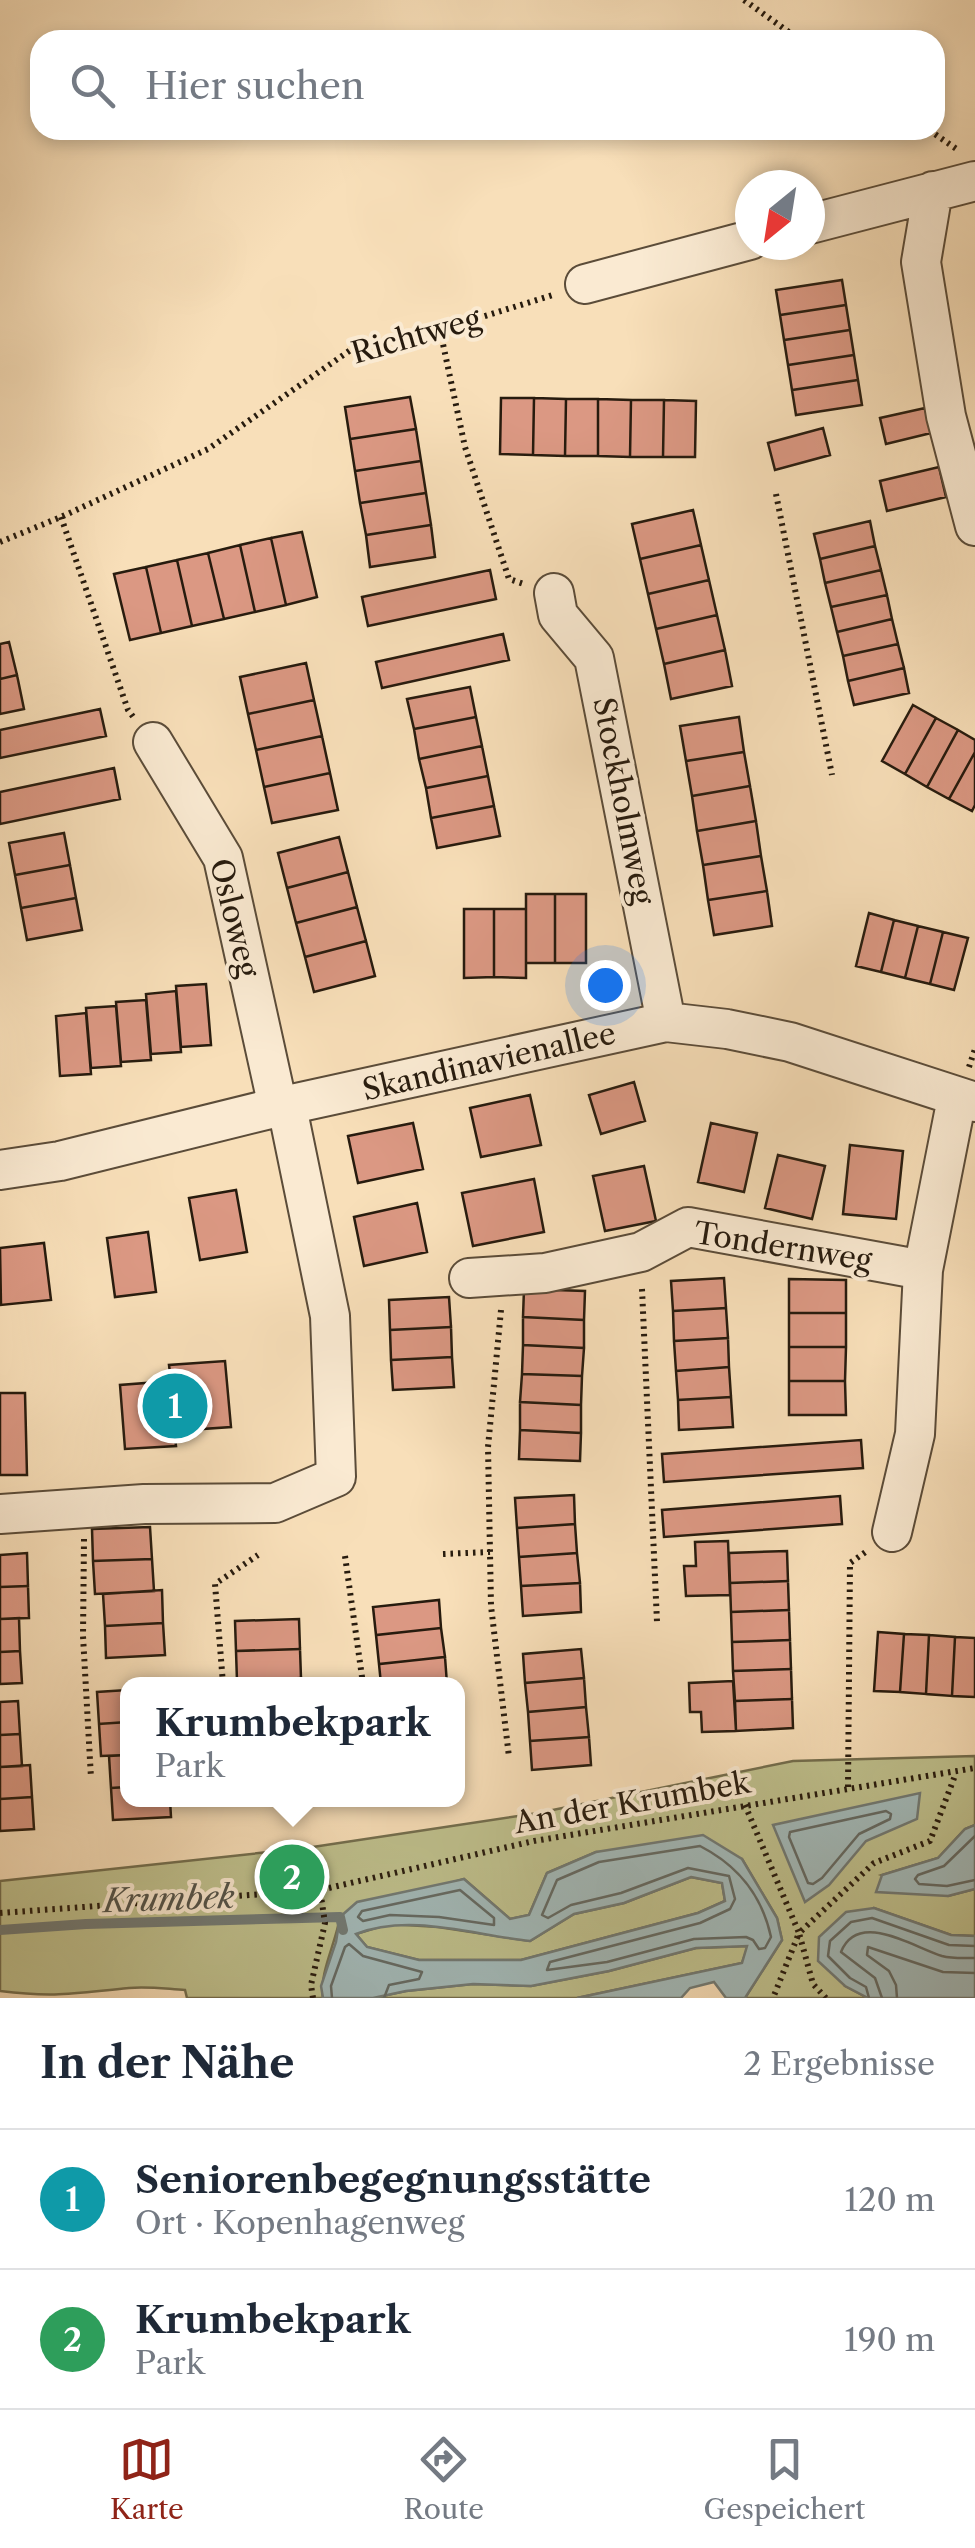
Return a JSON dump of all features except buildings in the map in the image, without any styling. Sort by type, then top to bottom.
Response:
[{"type":"street","points":[[825,220],[933,191],[967,166]]},
{"type":"street","points":[[933,191],[921,262],[946,416],[975,526]]},
{"type":"street","points":[[585,284],[735,244]]},
{"type":"street","name":"Stockholmweg","points":[[554,592],[558,615],[594,658],[666,1022]]},
{"type":"street","name":"Osloweg","points":[[85,1508],[275,1502],[336,1477],[330,1316],[223,858],[153,742]]},
{"type":"street","name":"Skandinavienallee","points":[[0,1170],[60,1160],[666,1022],[790,1042],[966,1100]]},
{"type":"street","points":[[892,1532],[915,1434],[923,1270],[966,1100]]},
{"type":"street","name":"Tondernweg","points":[[469,1278],[545,1273],[641,1252],[688,1227],[923,1270]]},
{"type":"street","points":[[0,1514],[85,1508]]},
{"type":"path","points":[[744,0],[786,30]]},
{"type":"path","points":[[940,140],[967,166]]},
{"type":"path","name":"Richtweg","points":[[0,542],[208,449],[352,350],[440,330],[585,284]]},
{"type":"path","points":[[440,330],[465,447],[509,579],[554,592]]},
{"type":"path","points":[[776,494],[832,774]]},
{"type":"path","points":[[61,518],[128,710],[153,742]]},
{"type":"path","points":[[642,1289],[656,1622]]},
{"type":"path","points":[[502,1303],[488,1447],[491,1606],[508,1757]]},
{"type":"path","points":[[651,1498],[665,1497]]},
{"type":"path","points":[[85,1508],[83,1636],[91,1778]]},
{"type":"path","points":[[848,1787],[850,1563],[892,1532]]},
{"type":"path","points":[[444,1554],[490,1552]]},
{"type":"path","points":[[222,1677],[215,1584],[258,1556]]},
{"type":"path","points":[[345,1556],[362,1677]]},
{"type":"path","name":"An der Krumbek","points":[[0,1913],[320,1890],[534,1842],[975,1768]]},
{"type":"path","points":[[773,1998],[799,1932],[874,1863],[930,1841],[956,1773]]},
{"type":"path","points":[[745,1805],[799,1932],[814,1984],[826,1998]]},
{"type":"path","points":[[313,1998],[310,1985],[326,1923],[320,1890]]},
{"type":"green space","points":[[975,1756],[975,1825],[965,1829],[938,1858],[882,1875],[948,1896],[975,1889],[975,1936],[951,1935],[874,1908],[845,1986],[868,1998],[745,1998],[782,1940],[777,1918],[742,1859],[596,1852],[547,1873],[529,1915],[510,1919],[464,1879],[340,1917],[323,1978],[323,1998],[187,1998],[185,1990],[143,1987],[51,1994],[0,1991],[0,1881],[306,1848],[538,1813],[793,1761]]},
{"type":"green space","points":[[691,1877],[722,1883],[725,1901],[698,1913],[521,1960],[419,1960],[367,1947],[356,1934],[389,1924],[530,1941],[574,1914],[624,1903]]},
{"type":"green space","points":[[748,1946],[742,1963],[577,1998],[373,1998],[473,1984],[531,1986],[696,1948]]},
{"type":"water","points":[[920,1793],[917,1819],[866,1841],[829,1885],[805,1902],[773,1825]]},
{"type":"water","points":[[975,1825],[975,1889],[948,1896],[876,1892],[882,1875],[938,1858],[965,1829]]},
{"type":"water","points":[[703,1835],[742,1859],[777,1918],[782,1940],[745,1998],[726,1998],[714,1982],[690,1988],[681,1998],[577,1998],[742,1963],[747,1946],[696,1948],[531,1986],[473,1984],[373,1998],[323,1998],[321,1986],[340,1917],[357,1902],[464,1879],[510,1919],[529,1915],[547,1873],[596,1852]],"holes":[[[691,1877],[722,1883],[725,1901],[698,1913],[521,1960],[419,1960],[367,1947],[356,1934],[398,1925],[420,1925],[530,1941],[574,1914],[624,1903]]]},
{"type":"water","points":[[874,1908],[951,1935],[975,1936],[975,1998],[868,1998],[845,1986],[818,1961],[819,1937],[846,1912]]},
{"type":"waterway","name":"Krumbek","points":[[0,1930],[340,1917],[343,1930]]},
{"type":"place","name":"Seniorenbegegnungsstätte","points":[[175,1406]]},
{"type":"place","name":"Krumbekpark","points":[[292,1877]]}]
